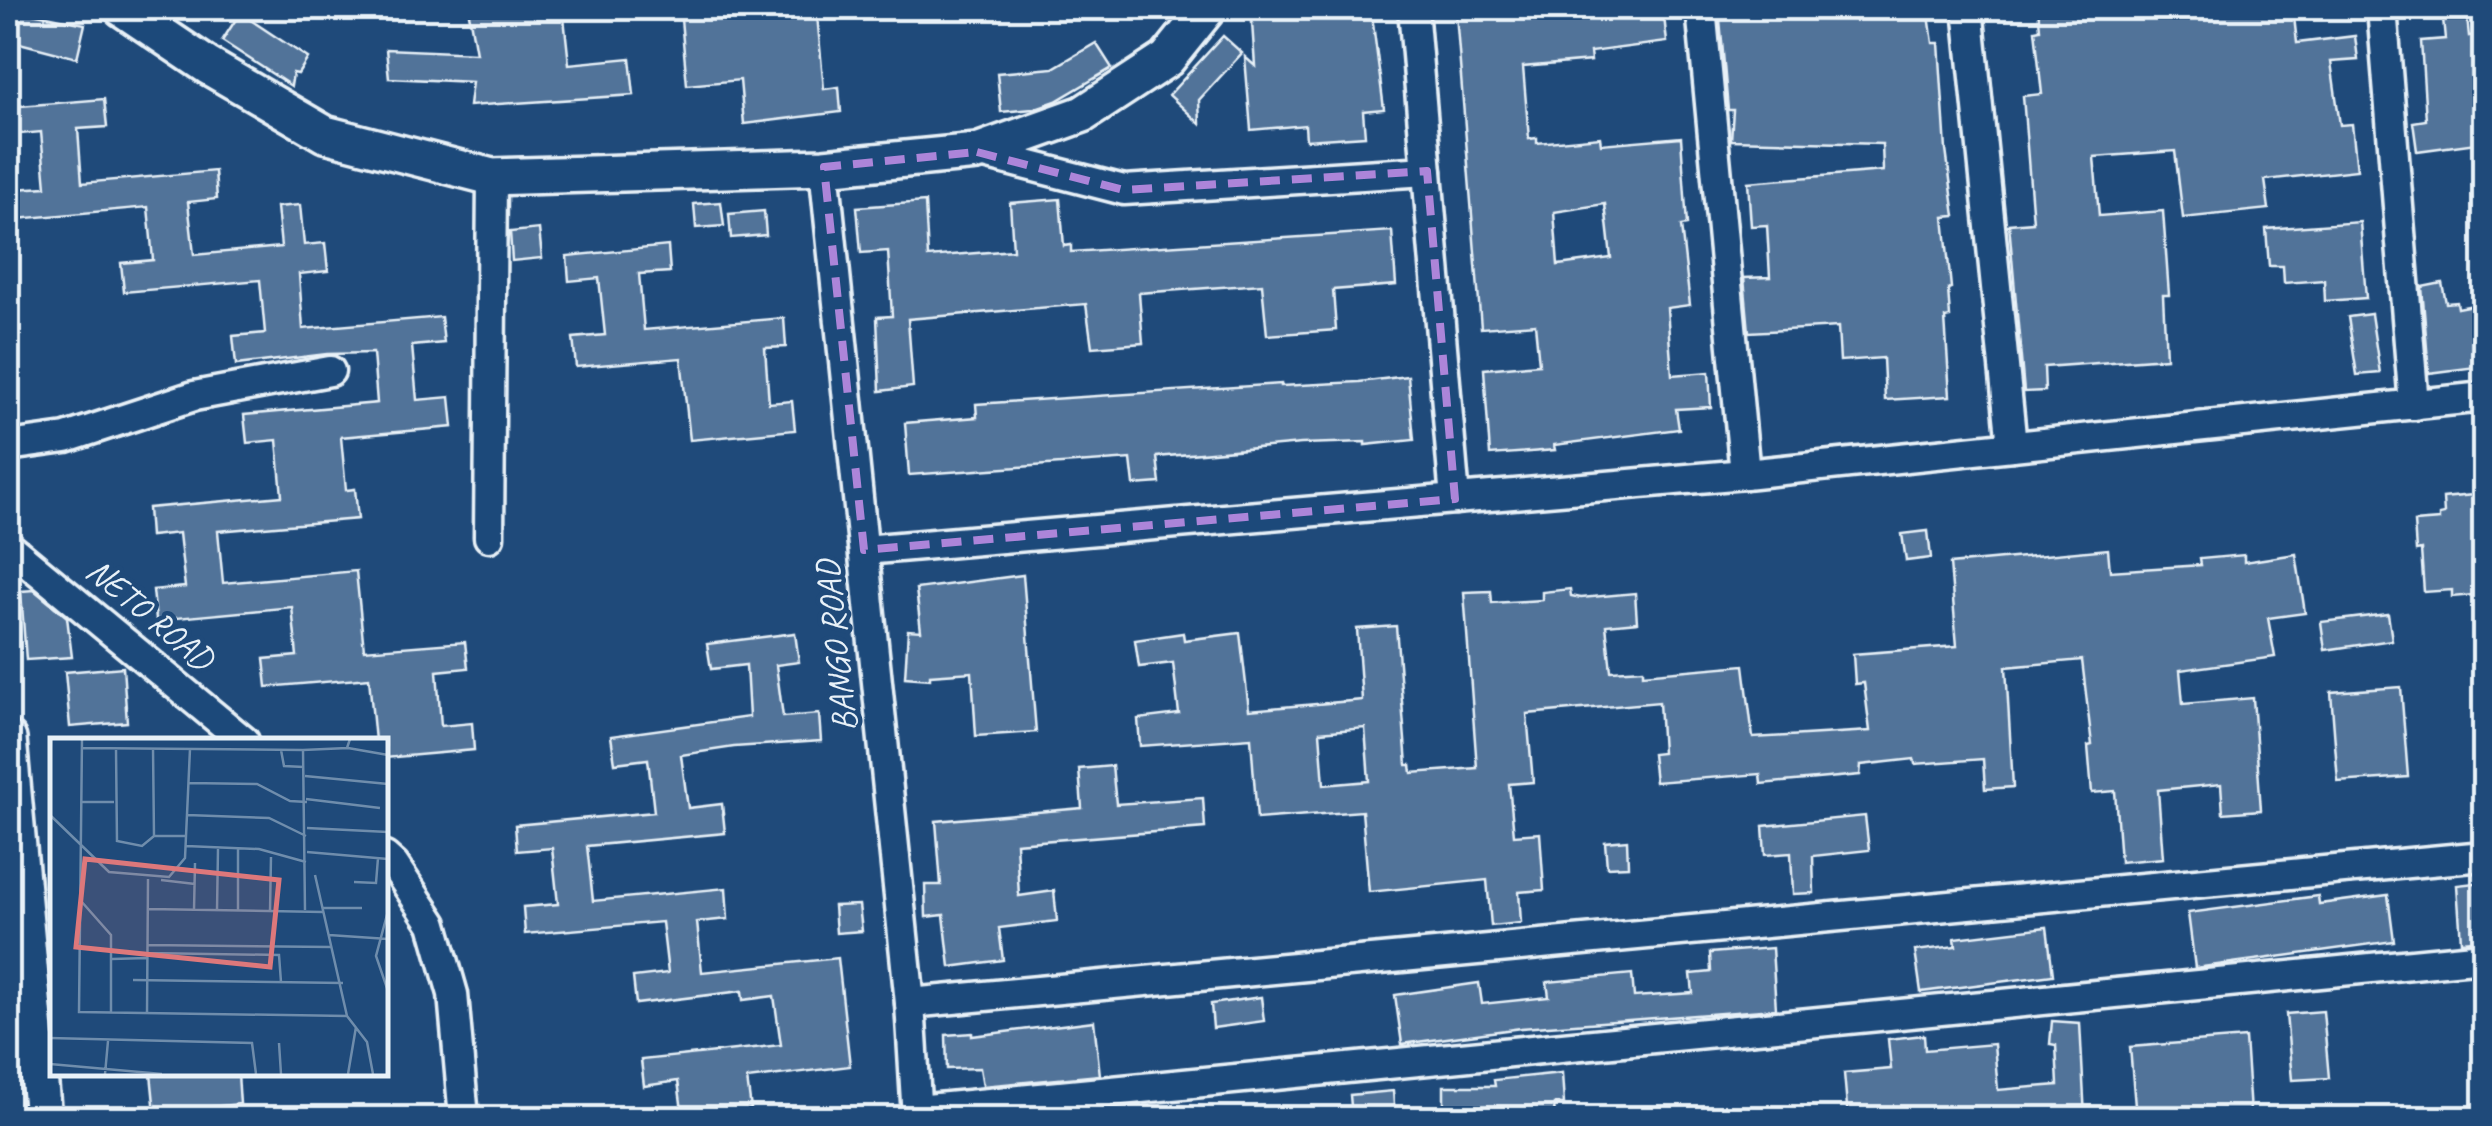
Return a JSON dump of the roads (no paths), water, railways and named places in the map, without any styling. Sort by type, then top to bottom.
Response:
[{"type":"street","points":[[122,8],[208,66],[325,134],[492,177],[824,167],[977,152],[1083,114],[1167,59],[1208,8]]},
{"type":"street","points":[[1413,8],[1455,499]]},
{"type":"street","points":[[1700,8],[1745,474]]},
{"type":"street","points":[[1968,8],[2012,446]]},
{"type":"street","points":[[2382,8],[2414,405]]},
{"type":"street","points":[[977,152],[1124,190],[1427,171]]},
{"type":"street","name":"BANGO ROAD","points":[[824,167],[910,1003],[917,1114]]},
{"type":"street","points":[[489,536],[492,177]]},
{"type":"street","points":[[8,446],[66,438],[194,396],[330,371]]},
{"type":"street","points":[[864,550],[1745,474],[2484,397]]},
{"type":"street","name":"NETO ROAD","points":[[8,546],[240,738]]},
{"type":"street","points":[[8,739],[42,1118]]},
{"type":"street","points":[[910,1003],[2484,856]]},
{"type":"street","points":[[388,860],[433,924],[453,994],[464,1118]]},
{"type":"street","points":[[917,1114],[2484,957]]}]
